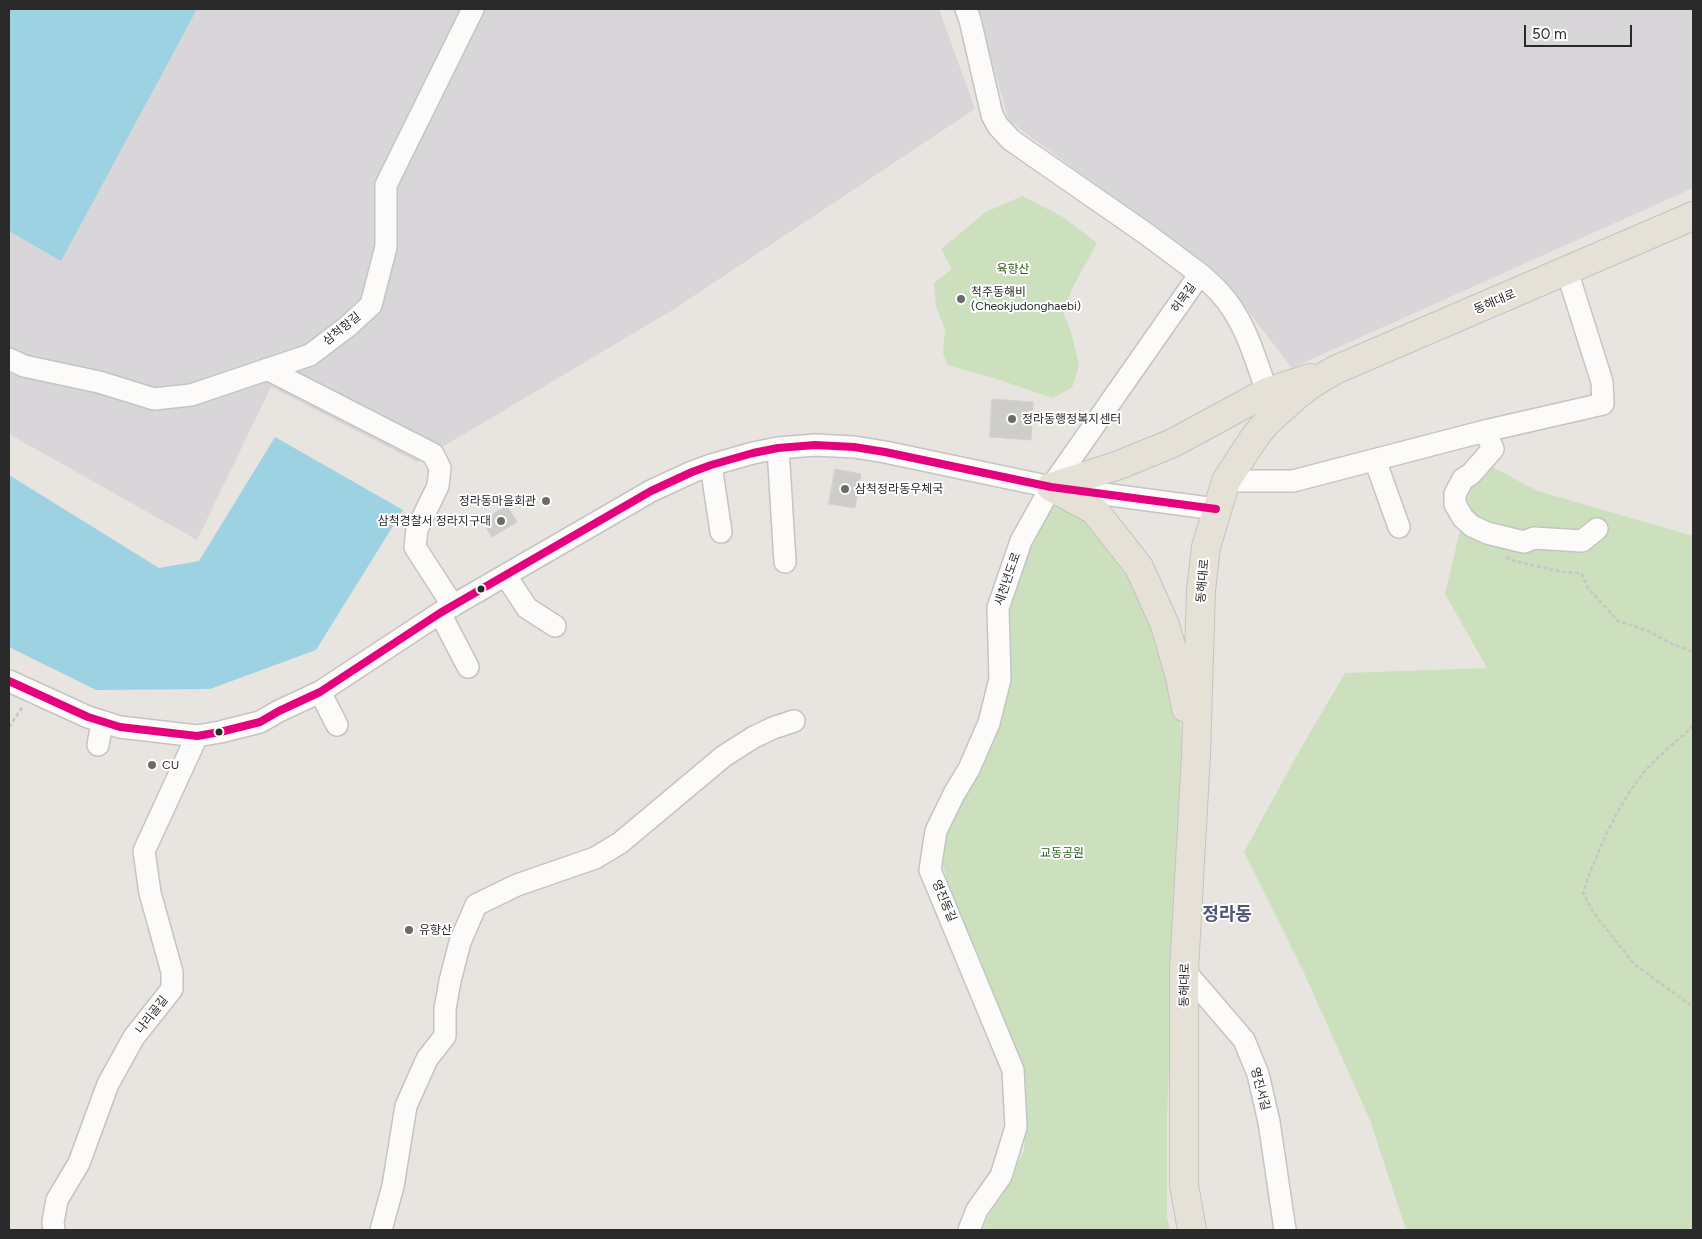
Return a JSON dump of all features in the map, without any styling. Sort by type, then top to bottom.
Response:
[{"type":"main road","name":"동해대로","points":[[1192,1230],[1184,1186],[1184,970],[1196,756],[1201,590],[1206,547],[1226,481],[1254,438],[1267,422],[1298,395],[1336,370],[1693,216]]},
{"type":"main road","points":[[1051,487],[1119,465],[1172,443],[1267,392],[1336,370]]},
{"type":"main road","points":[[1051,487],[1094,510],[1139,567],[1166,625],[1180,677],[1196,756]]},
{"type":"street","name":"삼척항길","points":[[9,359],[24,366],[99,382],[154,399],[191,395],[310,355],[347,327],[371,305],[386,247],[386,185],[473,9]]},
{"type":"street","name":"허목길","points":[[966,9],[992,115],[998,126],[1011,140],[1145,233],[1200,274],[1051,487]]},
{"type":"street","points":[[1226,481],[1294,481],[1485,431],[1603,404],[1602,382],[1568,271]]},
{"type":"street","points":[[1200,274],[1221,294],[1241,324],[1267,392]]},
{"type":"street","points":[[268,369],[433,454],[440,468],[438,486],[417,529],[415,547],[446,610],[468,667]]},
{"type":"street","points":[[1485,431],[1493,449],[1471,474],[1463,479],[1455,494],[1455,504],[1463,518],[1472,526],[1487,533],[1524,542],[1534,538],[1582,540],[1597,529]]},
{"type":"street","points":[[9,681],[102,722],[120,727],[197,736],[260,722],[320,692],[446,610],[651,491],[711,465],[778,448],[815,445],[854,447],[1051,487],[1216,509]]},
{"type":"street","points":[[778,448],[785,562]]},
{"type":"street","points":[[1375,460],[1399,527]]},
{"type":"street","points":[[711,465],[721,532]]},
{"type":"street","name":"새천년도로","points":[[1000,679],[998,608],[1021,541],[1051,487]]},
{"type":"street","points":[[506,576],[526,608],[555,626]]},
{"type":"street","name":"영진동길","points":[[969,1230],[977,1210],[1001,1176],[1016,1128],[1013,1070],[930,870],[936,831],[969,769],[989,723],[1000,679]]},
{"type":"street","points":[[320,692],[337,725]]},
{"type":"street","points":[[381,1230],[393,1186],[406,1106],[427,1059],[445,1036],[445,1010],[450,981],[460,942],[476,905],[517,885],[595,858],[620,843],[724,756],[760,734],[794,721]]},
{"type":"street","points":[[98,746],[102,722]]},
{"type":"street","name":"나리골길","points":[[54,1230],[53,1222],[57,1200],[79,1163],[108,1084],[134,1037],[172,989],[172,972],[150,893],[144,851],[197,736]]},
{"type":"street","name":"영진서길","points":[[1184,970],[1244,1040],[1258,1074],[1268,1122],[1285,1230]]},
{"type":"path","points":[[1487,533],[1492,544],[1510,560],[1562,572],[1581,573],[1588,588],[1618,621],[1646,630],[1672,644],[1693,652]]},
{"type":"path","points":[[9,727],[32,692]]},
{"type":"path","points":[[1693,726],[1642,774],[1631,790],[1606,837],[1583,893],[1593,912],[1634,964],[1693,1006]]},
{"type":"shaded area","points":[[192,9],[939,9],[975,109],[671,311],[417,462],[271,387],[197,540],[9,434],[9,216]]},
{"type":"shaded area","points":[[977,9],[1693,9],[1693,188],[1292,368],[1235,294],[1194,257],[1009,121]]},
{"type":"green space","name":"육향산","points":[[1022,196],[1063,217],[1097,243],[1073,287],[1063,312],[1071,332],[1079,365],[1072,388],[1052,398],[994,378],[948,365],[943,353],[945,329],[936,307],[934,283],[952,269],[941,249],[986,212]]},
{"type":"green space","points":[[1477,459],[1538,491],[1693,536],[1693,1230],[1406,1230],[1370,1120],[1304,973],[1244,852],[1345,673],[1487,668],[1445,594]]},
{"type":"green space","name":"교동공원","points":[[1048,505],[1074,508],[1122,559],[1160,631],[1185,748],[1175,899],[1167,1119],[1167,1217],[1170,1230],[983,1230],[1024,1151],[1026,1115],[1010,1037],[951,897],[943,864],[948,820],[1003,719],[1010,675],[1007,609]]},
{"type":"water","points":[[9,9],[197,9],[61,261],[9,231]]},
{"type":"water","points":[[275,437],[403,510],[316,650],[210,689],[96,690],[9,647],[9,475],[159,568],[199,561]]},
{"type":"building","name":"정라동행정복지센터","points":[[992,399],[1033,402],[1031,440],[990,437]]},
{"type":"building","name":"삼척정라동우체국","points":[[835,469],[861,474],[855,508],[829,504]]},
{"type":"building","points":[[507,506],[517,522],[492,537],[482,521]]},
{"type":"transit line","points":[[9,681],[88,717],[120,727],[197,736],[260,722],[320,692],[440,613],[651,491],[711,465],[778,448],[815,445],[854,447],[1051,487],[1216,509]]},
{"type":"place","name":"척주동해비 (Cheokjudonghaebi)","points":[[961,299]]},
{"type":"place","name":"정라동행정복지센터","points":[[1012,419]]},
{"type":"place","name":"삼척정라동우체국","points":[[845,489]]},
{"type":"place","name":"정라동마을회관","points":[[546,501]]},
{"type":"place","name":"삼척경찰서 정라지구대","points":[[501,521]]},
{"type":"place","name":"CU","points":[[152,765]]},
{"type":"place","name":"유향산","points":[[409,930]]},
{"type":"district","name":"정라동","points":[[1227,915]]}]
